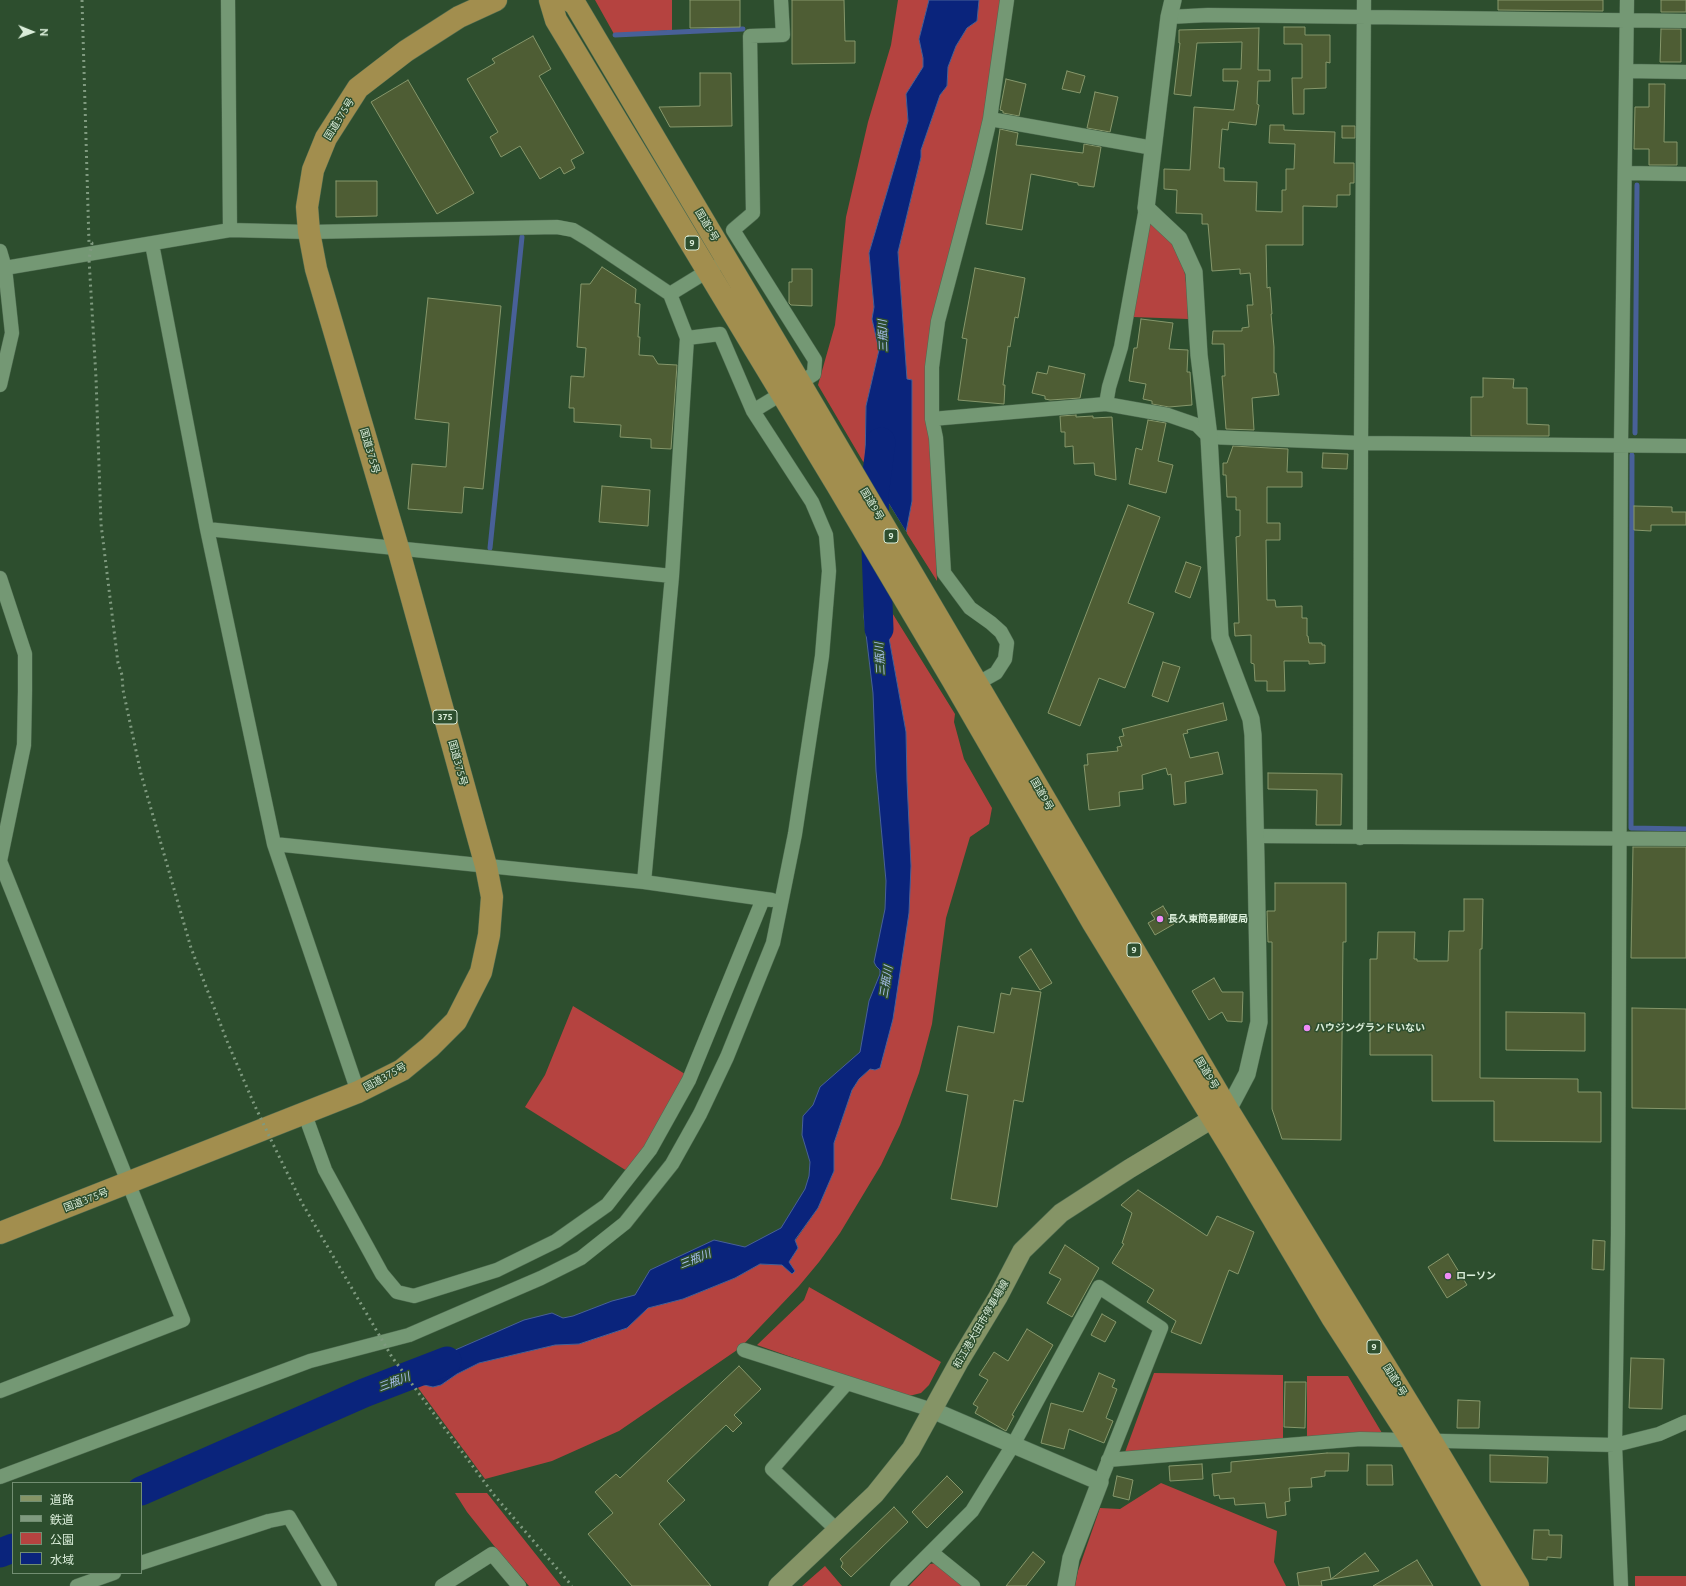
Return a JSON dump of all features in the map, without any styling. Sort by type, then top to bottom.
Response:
[{"type":"highway","name":"国道375号","points":[[0,1233],[358,1092],[402,1070],[430,1047],[456,1021],[481,972],[489,935],[492,897],[486,866],[398,548],[316,269],[309,232],[307,207],[313,170],[326,138],[358,88],[406,51],[459,17],[496,0]]},
{"type":"highway","name":"国道9号","points":[[550,0],[556,20],[708,271],[791,388],[828,429],[1009,735],[1221,1115]]},
{"type":"highway","name":"国道9号","points":[[569,0],[574,4],[727,259],[837,485],[953,681],[1093,923],[1221,1115],[1422,1441],[1518,1586]]},
{"type":"highway","name":"国道9号","points":[[1422,1441],[1494,1586]]},
{"type":"main road","name":"和江港大田市停車場線","points":[[778,1586],[838,1531],[880,1489],[911,1449],[998,1297],[1022,1251],[1061,1213],[1129,1169],[1221,1115]]},
{"type":"street","points":[[228,0],[230,230]]},
{"type":"street","points":[[753,410],[814,374],[816,360],[733,230],[753,213],[750,36],[783,35],[781,0]]},
{"type":"street","points":[[978,683],[996,673],[1005,659],[1007,643],[1001,632],[992,623],[970,608],[944,573],[936,438],[932,419],[932,367],[938,321],[990,119],[1007,0]]},
{"type":"street","points":[[1106,404],[1109,387],[1121,347],[1146,208],[1169,17],[1173,0]]},
{"type":"street","points":[[1360,838],[1364,0]]},
{"type":"street","points":[[1622,1586],[1615,1445],[1618,1233],[1621,445],[1627,0]]},
{"type":"street","points":[[1169,17],[1208,15],[1686,22]]},
{"type":"street","points":[[1626,71],[1686,72]]},
{"type":"street","points":[[990,119],[1154,148]]},
{"type":"street","points":[[1625,174],[1686,174]]},
{"type":"street","points":[[1146,208],[1179,239],[1194,272],[1200,355],[1209,437],[1220,637],[1251,719],[1259,1022],[1247,1074],[1221,1115]]},
{"type":"street","points":[[5,268],[230,230],[309,232],[557,226],[574,230],[670,294],[687,338],[672,576],[644,882]]},
{"type":"street","points":[[152,244],[207,529],[274,844],[358,1092]]},
{"type":"street","points":[[0,251],[5,268],[12,333],[0,385]]},
{"type":"street","points":[[670,294],[727,259]]},
{"type":"street","points":[[0,1477],[310,1361],[409,1335],[541,1278],[592,1251],[625,1223],[672,1164],[700,1114],[727,1057],[759,982],[773,942],[794,834],[822,656],[830,571],[826,535],[812,502],[753,410],[720,334],[687,338]]},
{"type":"street","points":[[932,419],[1106,404],[1168,415],[1198,425],[1209,437],[1361,443],[1686,446]]},
{"type":"street","points":[[207,529],[672,576]]},
{"type":"street","points":[[0,578],[24,654],[26,691],[24,745],[0,861],[183,1320],[0,1391]]},
{"type":"street","points":[[1255,836],[1360,838],[1686,839]]},
{"type":"street","points":[[274,844],[644,882],[782,901]]},
{"type":"street","points":[[304,1112],[325,1170],[382,1274],[397,1292],[414,1296],[497,1270],[556,1241],[607,1205],[650,1150],[689,1080],[763,899]]},
{"type":"street","points":[[897,1586],[972,1512],[1013,1445],[1099,1286],[1161,1328],[1108,1460],[1071,1558],[1066,1586]]},
{"type":"street","points":[[744,1350],[932,1410],[1100,1482]]},
{"type":"street","points":[[838,1531],[772,1469],[847,1383]]},
{"type":"street","points":[[1108,1460],[1360,1439],[1615,1445],[1659,1434],[1686,1422]]},
{"type":"street","points":[[142,1563],[269,1521],[289,1517],[330,1586]]},
{"type":"street","points":[[931,1552],[973,1586]]},
{"type":"street","points":[[442,1586],[492,1554],[519,1586]]},
{"type":"street","points":[[77,1586],[111,1574]]},
{"type":"green space","points":[[595,0],[672,0],[672,30],[614,34]]},
{"type":"green space","points":[[898,0],[929,0],[919,39],[923,58],[923,67],[906,94],[908,121],[869,253],[874,307],[872,319],[879,350],[866,406],[865,465],[818,385],[835,325],[846,217],[868,122],[891,45]]},
{"type":"green space","points":[[979,0],[1003,0],[991,89],[936,313],[930,421],[937,581],[906,532],[912,501],[912,380],[907,379],[898,252],[921,158],[921,150],[940,95],[947,86],[948,67],[956,46],[967,28],[977,21]]},
{"type":"green space","points":[[1150,222],[1173,245],[1183,260],[1187,290],[1188,319],[1133,317]]},
{"type":"green space","points":[[886,603],[955,714],[954,722],[964,759],[992,808],[989,824],[970,837],[946,918],[932,1024],[919,1073],[900,1125],[881,1165],[840,1233],[799,1286],[740,1348],[619,1431],[552,1461],[485,1479],[413,1381],[419,1380],[424,1385],[433,1387],[441,1385],[457,1374],[479,1363],[555,1345],[579,1344],[627,1328],[648,1308],[683,1299],[735,1278],[760,1264],[782,1265],[791,1273],[789,1262],[798,1248],[795,1241],[818,1208],[834,1171],[834,1143],[852,1090],[859,1079],[870,1069],[907,781],[906,732],[885,616]]},
{"type":"green space","points":[[573,1006],[685,1074],[662,1123],[627,1171],[525,1107],[545,1075]]},
{"type":"green space","points":[[809,1287],[941,1362],[929,1385],[921,1393],[905,1397],[757,1345],[804,1300]]},
{"type":"green space","points":[[1154,1373],[1283,1375],[1283,1439],[1124,1455]]},
{"type":"green space","points":[[1307,1376],[1348,1376],[1382,1433],[1307,1439]]},
{"type":"green space","points":[[1161,1483],[1277,1531],[1274,1562],[1286,1586],[1075,1586],[1078,1571],[1100,1508],[1120,1509]]},
{"type":"green space","points":[[455,1493],[487,1493],[561,1586],[529,1586],[467,1512]]},
{"type":"green space","points":[[937,1563],[964,1586],[909,1586],[930,1564]]},
{"type":"green space","points":[[825,1566],[842,1586],[802,1586]]},
{"type":"green space","points":[[1635,1576],[1686,1576],[1686,1586],[1635,1586]]},
{"type":"water","points":[[929,0],[979,0],[977,21],[967,28],[956,46],[948,67],[947,86],[940,95],[921,150],[921,157],[898,252],[907,379],[912,380],[912,501],[906,532],[865,465],[866,406],[879,350],[872,319],[874,307],[869,253],[908,121],[906,94],[923,67],[923,58],[919,39]]},
{"type":"water","points":[[866,570],[886,603],[885,616],[906,732],[911,866],[909,913],[893,1019],[880,1068],[875,1070],[870,1069],[859,1079],[852,1090],[834,1143],[834,1171],[818,1208],[795,1240],[798,1248],[789,1262],[795,1271],[792,1274],[782,1265],[760,1264],[735,1278],[683,1299],[648,1308],[627,1328],[579,1344],[555,1345],[479,1363],[457,1374],[441,1385],[433,1387],[424,1385],[419,1380],[413,1381],[407,1371],[524,1320],[552,1313],[563,1318],[573,1316],[612,1301],[635,1295],[650,1270],[714,1240],[745,1247],[781,1228],[805,1189],[809,1176],[810,1162],[802,1135],[803,1116],[813,1105],[820,1087],[860,1052],[869,1001],[880,974],[880,970],[874,962],[885,909],[886,881],[876,771],[873,693],[864,617]]},
{"type":"pier","points":[[863,461],[907,533],[904,533],[863,466]]},
{"type":"building","points":[[690,0],[740,0],[740,27],[690,28]]},
{"type":"building","points":[[792,0],[844,0],[845,41],[855,41],[855,63],[792,64]]},
{"type":"building","points":[[1498,0],[1603,0],[1603,11],[1498,10]]},
{"type":"building","points":[[1661,0],[1686,0],[1686,12],[1661,12]]},
{"type":"building","points":[[1284,27],[1305,27],[1305,35],[1330,35],[1330,63],[1326,62],[1326,88],[1304,89],[1304,114],[1293,114],[1292,78],[1302,78],[1302,44],[1284,44]]},
{"type":"building","points":[[1259,28],[1258,70],[1270,70],[1270,81],[1258,81],[1257,104],[1259,105],[1256,125],[1229,122],[1228,130],[1222,129],[1219,168],[1224,168],[1224,181],[1257,182],[1256,211],[1282,212],[1282,190],[1286,190],[1286,169],[1294,169],[1295,144],[1269,143],[1270,125],[1284,125],[1284,130],[1335,132],[1334,163],[1354,163],[1354,183],[1350,183],[1350,195],[1337,195],[1337,207],[1303,206],[1303,245],[1266,245],[1267,288],[1270,287],[1272,314],[1274,373],[1276,373],[1279,395],[1252,398],[1254,430],[1226,429],[1222,376],[1225,376],[1224,344],[1212,344],[1213,331],[1242,331],[1242,328],[1249,327],[1247,305],[1253,305],[1250,273],[1240,274],[1240,269],[1212,271],[1208,224],[1202,224],[1202,214],[1176,213],[1177,190],[1164,189],[1164,169],[1190,170],[1194,107],[1234,110],[1238,81],[1223,81],[1223,69],[1241,69],[1242,42],[1197,43],[1191,96],[1174,94],[1180,43],[1179,30]]},
{"type":"building","points":[[1661,29],[1681,29],[1681,62],[1660,62]]},
{"type":"building","points":[[533,36],[551,69],[539,76],[584,153],[571,160],[575,168],[564,174],[560,167],[540,179],[520,146],[501,157],[490,137],[498,132],[467,79],[495,63],[492,59]]},
{"type":"building","points":[[1067,71],[1085,76],[1080,93],[1062,89]]},
{"type":"building","points":[[700,73],[731,73],[732,126],[670,127],[659,107],[700,106]]},
{"type":"building","points":[[1006,79],[1026,84],[1019,116],[1003,113],[1003,111],[1000,110]]},
{"type":"building","points":[[408,80],[474,193],[437,214],[371,102]]},
{"type":"building","points":[[1649,84],[1665,84],[1664,142],[1677,142],[1677,165],[1649,165],[1649,149],[1634,149],[1635,107],[1649,107]]},
{"type":"building","points":[[1095,92],[1118,97],[1110,132],[1087,128]]},
{"type":"building","points":[[1342,126],[1355,126],[1355,138],[1342,138]]},
{"type":"building","points":[[1000,129],[1018,133],[1016,145],[1083,153],[1084,144],[1101,147],[1094,187],[1078,185],[1078,183],[1031,174],[1022,230],[986,224]]},
{"type":"building","points":[[336,181],[377,181],[377,216],[336,217]]},
{"type":"building","points":[[602,267],[636,289],[635,303],[640,304],[638,337],[640,337],[639,355],[653,356],[658,364],[677,365],[671,449],[651,448],[651,439],[620,437],[621,425],[574,422],[574,408],[569,408],[571,376],[584,377],[586,348],[577,347],[581,284],[590,284]]},
{"type":"building","points":[[975,268],[1025,278],[1018,318],[1015,317],[1010,347],[1008,346],[1003,385],[1005,385],[1004,404],[958,400],[967,339],[962,338]]},
{"type":"building","points":[[792,269],[812,269],[812,306],[791,305],[789,303],[789,282],[792,282]]},
{"type":"building","points":[[428,298],[501,306],[483,489],[464,487],[462,513],[408,509],[412,464],[446,467],[449,423],[415,419]]},
{"type":"building","points":[[1141,319],[1173,323],[1169,349],[1188,350],[1187,372],[1190,372],[1192,405],[1169,407],[1152,404],[1152,401],[1143,399],[1146,384],[1129,381],[1134,348],[1137,348]]},
{"type":"building","points":[[1049,366],[1085,374],[1080,398],[1050,400],[1045,399],[1045,396],[1032,393],[1037,372],[1047,374]]},
{"type":"building","points":[[1483,378],[1514,379],[1513,388],[1527,388],[1527,424],[1549,425],[1549,436],[1471,436],[1471,397],[1483,397]]},
{"type":"building","points":[[1076,415],[1076,417],[1093,416],[1093,418],[1112,417],[1116,480],[1095,475],[1094,463],[1074,464],[1073,446],[1065,447],[1065,432],[1061,432],[1060,416]]},
{"type":"building","points":[[1148,420],[1166,423],[1158,461],[1173,465],[1166,493],[1129,484],[1136,448],[1142,450]]},
{"type":"building","points":[[1233,446],[1288,449],[1287,472],[1302,472],[1302,487],[1267,487],[1267,523],[1280,523],[1280,540],[1266,540],[1267,600],[1275,600],[1276,607],[1302,606],[1302,618],[1307,618],[1307,636],[1309,643],[1322,643],[1322,645],[1325,645],[1325,663],[1309,664],[1309,661],[1284,661],[1285,691],[1267,691],[1267,681],[1255,681],[1254,664],[1251,663],[1251,635],[1235,636],[1234,623],[1239,623],[1236,537],[1240,536],[1240,510],[1236,510],[1236,497],[1227,497],[1226,475],[1223,475],[1223,463],[1227,463]]},
{"type":"building","points":[[1323,453],[1348,454],[1347,469],[1322,468]]},
{"type":"building","points":[[602,486],[650,490],[648,526],[599,522]]},
{"type":"building","points":[[1128,505],[1160,517],[1128,603],[1154,613],[1125,688],[1099,678],[1080,726],[1048,713]]},
{"type":"building","points":[[1634,506],[1672,507],[1672,512],[1686,512],[1686,525],[1651,525],[1651,531],[1634,530]]},
{"type":"building","points":[[1186,562],[1201,567],[1190,598],[1175,592]]},
{"type":"building","points":[[1163,662],[1180,667],[1168,702],[1152,696]]},
{"type":"building","points":[[1223,703],[1227,720],[1187,730],[1188,733],[1183,734],[1190,758],[1218,752],[1223,774],[1185,782],[1186,803],[1174,805],[1171,774],[1168,775],[1166,768],[1142,775],[1143,789],[1119,792],[1120,806],[1089,810],[1084,765],[1088,765],[1087,754],[1118,751],[1117,747],[1122,746],[1119,737],[1124,736],[1122,729]]},
{"type":"building","points":[[1268,773],[1342,774],[1341,825],[1316,825],[1317,790],[1268,789]]},
{"type":"building","points":[[1633,847],[1686,847],[1686,958],[1631,958]]},
{"type":"building","name":"ハウジングランドいない","points":[[1275,883],[1346,883],[1346,942],[1343,942],[1341,1140],[1282,1139],[1272,1109],[1272,942],[1268,942],[1267,911],[1275,911]]},
{"type":"building","points":[[1464,899],[1483,899],[1482,949],[1480,949],[1480,1078],[1578,1079],[1578,1092],[1601,1092],[1601,1142],[1494,1141],[1494,1101],[1432,1101],[1432,1055],[1370,1055],[1370,959],[1377,959],[1378,932],[1415,932],[1414,959],[1417,959],[1417,961],[1448,961],[1449,931],[1464,931]]},
{"type":"building","points":[[1163,906],[1174,924],[1155,935],[1148,923],[1155,919],[1151,913]]},
{"type":"building","points":[[1031,949],[1052,983],[1040,990],[1019,957]]},
{"type":"building","points":[[1214,978],[1222,992],[1243,992],[1242,1022],[1227,1021],[1222,1012],[1209,1020],[1192,991]]},
{"type":"building","points":[[1012,988],[1041,992],[1023,1102],[1014,1100],[997,1207],[951,1199],[968,1095],[946,1091],[958,1026],[994,1033],[1001,993],[1010,995]]},
{"type":"building","points":[[1632,1008],[1686,1009],[1686,1109],[1632,1108]]},
{"type":"building","points":[[1506,1012],[1585,1013],[1585,1051],[1506,1050]]},
{"type":"building","points":[[1138,1190],[1207,1236],[1217,1216],[1254,1232],[1238,1274],[1229,1270],[1201,1344],[1171,1332],[1176,1321],[1147,1302],[1154,1290],[1112,1263],[1124,1244],[1122,1243],[1132,1213],[1121,1205]]},
{"type":"building","points":[[1593,1240],[1605,1241],[1604,1270],[1592,1269]]},
{"type":"building","points":[[1065,1245],[1099,1268],[1072,1317],[1047,1303],[1061,1279],[1049,1273]]},
{"type":"building","name":"ローソン","points":[[1448,1254],[1467,1285],[1447,1298],[1428,1267]]},
{"type":"building","points":[[1102,1314],[1116,1322],[1105,1342],[1091,1335]]},
{"type":"building","points":[[1027,1329],[1053,1345],[1012,1415],[1014,1416],[1006,1431],[975,1413],[978,1407],[973,1404],[988,1380],[979,1375],[994,1352],[1008,1361]]},
{"type":"building","points":[[1631,1358],[1664,1359],[1662,1409],[1629,1408]]},
{"type":"building","points":[[739,1366],[761,1389],[734,1415],[742,1423],[733,1432],[726,1425],[667,1481],[685,1500],[659,1524],[711,1586],[632,1586],[588,1534],[613,1513],[595,1492],[616,1474],[620,1478]]},
{"type":"building","points":[[1099,1373],[1115,1380],[1112,1387],[1117,1389],[1106,1418],[1113,1421],[1104,1443],[1069,1429],[1064,1449],[1041,1443],[1051,1403],[1083,1412]]},
{"type":"building","points":[[1285,1382],[1306,1382],[1305,1428],[1284,1427]]},
{"type":"building","points":[[1458,1400],[1480,1401],[1479,1428],[1457,1428]]},
{"type":"building","points":[[1327,1453],[1349,1453],[1348,1471],[1325,1471],[1325,1476],[1311,1478],[1312,1487],[1289,1488],[1290,1501],[1285,1502],[1286,1515],[1267,1518],[1265,1503],[1235,1505],[1234,1498],[1220,1499],[1219,1495],[1214,1496],[1212,1474],[1231,1472],[1231,1462]]},
{"type":"building","points":[[1490,1455],[1548,1457],[1547,1483],[1490,1482]]},
{"type":"building","points":[[1202,1464],[1203,1479],[1170,1481],[1169,1466]]},
{"type":"building","points":[[1367,1465],[1392,1465],[1393,1485],[1367,1485]]},
{"type":"building","points":[[947,1476],[963,1492],[927,1528],[912,1512]]},
{"type":"building","points":[[1117,1476],[1133,1480],[1129,1500],[1113,1496]]},
{"type":"building","points":[[894,1507],[908,1522],[851,1577],[841,1567],[843,1563],[840,1559]]},
{"type":"building","points":[[1534,1530],[1549,1530],[1549,1535],[1562,1535],[1561,1558],[1547,1557],[1547,1560],[1532,1559]]},
{"type":"building","points":[[1033,1552],[1045,1562],[1026,1586],[1006,1586]]},
{"type":"building","points":[[1365,1553],[1379,1571],[1321,1581],[1322,1586],[1299,1586],[1297,1573],[1329,1567],[1331,1579]]},
{"type":"building","points":[[1417,1560],[1433,1586],[1373,1586]]},
{"type":"waterway","points":[[615,35],[743,29]]},
{"type":"waterway","points":[[1635,433],[1637,185]]},
{"type":"waterway","points":[[490,548],[522,237]]},
{"type":"waterway","name":"三瓶川","points":[[879,629],[874,495],[881,442]]},
{"type":"waterway","points":[[1632,455],[1631,828],[1686,829]]},
{"type":"waterway","name":"三瓶川","points":[[142,1491],[364,1393],[447,1361]]},
{"type":"waterway","name":"三瓶川","points":[[0,1553],[12,1548]]},
{"type":"railway","points":[[82,0],[89,243],[92,243],[89,259],[96,378],[101,524],[118,663],[122,675],[123,690],[141,774],[191,948],[227,1041],[272,1142],[302,1203],[392,1357],[494,1495],[572,1586]]},
{"type":"place","name":"長久東簡易郵便局","points":[[1160,919]]},
{"type":"place","name":"ハウジングランドいない","points":[[1307,1028]]},
{"type":"place","name":"ローソン","points":[[1448,1276]]}]
